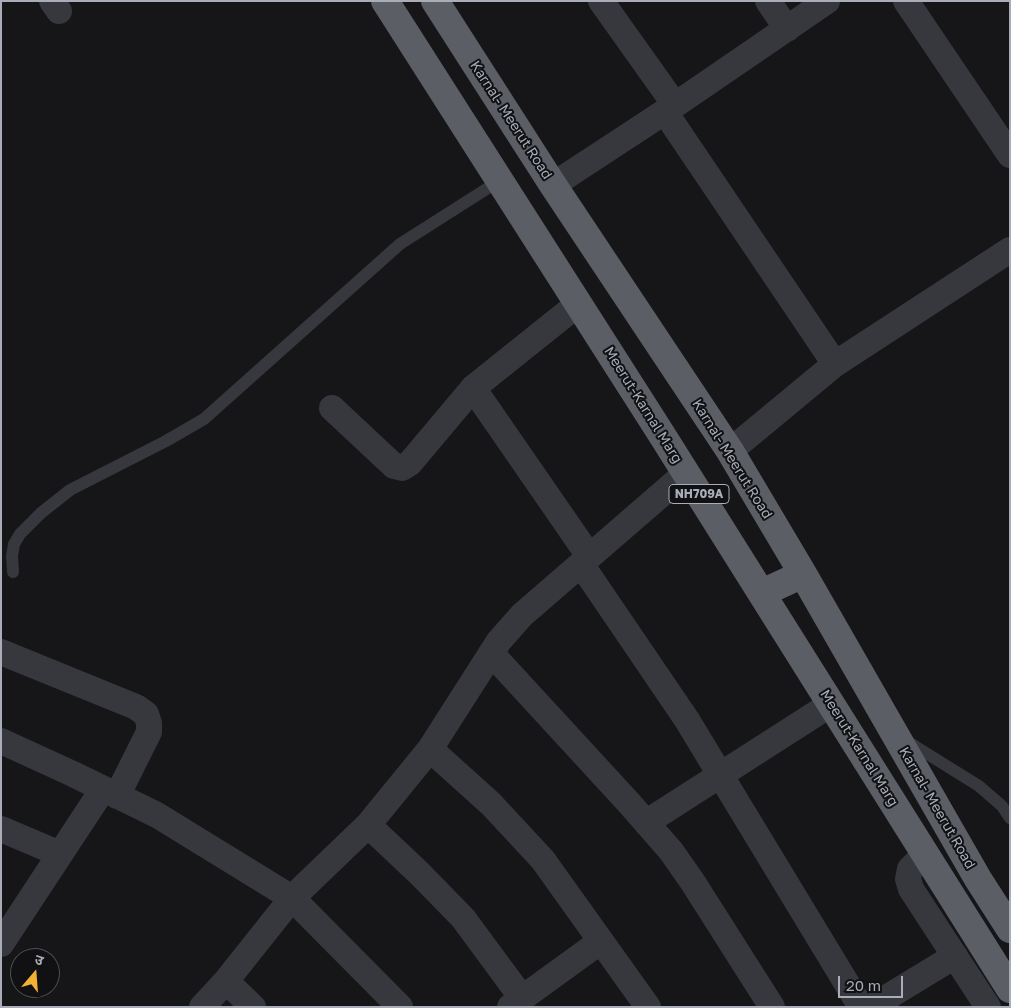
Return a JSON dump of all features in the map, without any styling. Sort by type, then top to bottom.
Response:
[{"type":"highway","name":"Meerut-Karnal Marg","points":[[385,1],[762,593],[1010,989]]},
{"type":"highway","name":"Karnal- Meerut Road","points":[[435,1],[553,185],[730,451],[978,879],[1010,929]]},
{"type":"highway","points":[[762,593],[803,574]]},
{"type":"street","points":[[601,1],[835,364]]},
{"type":"street","points":[[768,1],[787,29]]},
{"type":"street","points":[[553,185],[670,109],[827,1]]},
{"type":"street","points":[[906,1],[1010,154]]},
{"type":"street","points":[[730,451],[835,364],[1010,250]]},
{"type":"street","points":[[332,408],[394,466],[402,468],[410,463],[473,388],[578,304]]},
{"type":"street","points":[[473,388],[688,720],[861,1007]]},
{"type":"street","points":[[202,1007],[226,981],[292,898],[368,825],[430,749],[499,641],[522,615],[686,473]]},
{"type":"street","points":[[1,652],[136,707],[146,714],[149,723],[148,732],[110,792],[9,917],[1,944]]},
{"type":"street","points":[[491,653],[647,822],[671,851],[772,1007]]},
{"type":"street","points":[[647,822],[831,704]]},
{"type":"street","points":[[1,741],[156,815],[292,898],[400,1007]]},
{"type":"street","points":[[430,749],[491,804],[543,860],[648,1007]]},
{"type":"street","points":[[368,825],[463,918],[516,1002],[601,941]]},
{"type":"street","points":[[1,829],[60,854]]},
{"type":"street","points":[[925,854],[910,869],[908,879],[912,889],[988,1007]]},
{"type":"street","points":[[871,1007],[955,956]]},
{"type":"street","points":[[226,981],[253,1007]]},
{"type":"lane","points":[[13,572],[12,556],[14,544],[20,534],[41,512],[70,490],[166,441],[204,419],[400,244],[499,180]]},
{"type":"lane","points":[[894,734],[979,786],[1002,806],[1010,818]]}]
